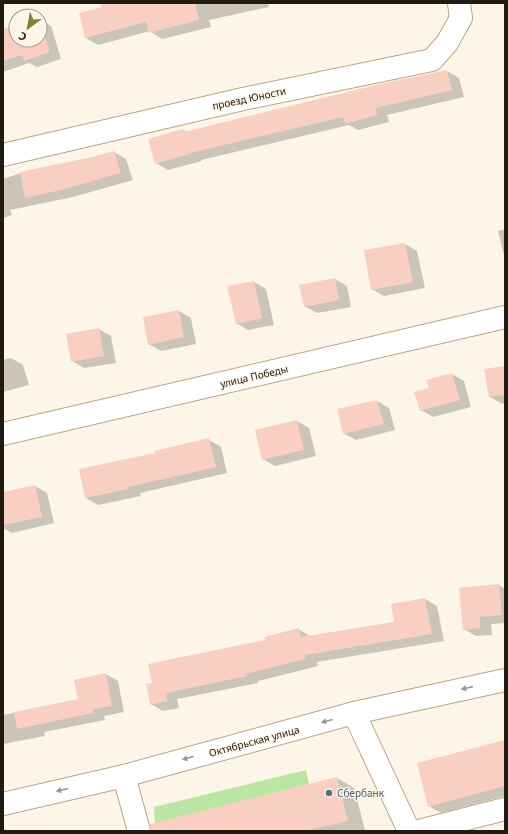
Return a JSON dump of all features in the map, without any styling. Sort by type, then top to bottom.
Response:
[{"type":"street","name":"проезд Юности","points":[[3,155],[243,99],[432,60],[447,43],[461,18],[459,3]]},
{"type":"street","name":"улица Победы","points":[[3,434],[505,317]]},
{"type":"street","name":"Октябрьская улица","points":[[3,804],[124,776],[354,714],[505,680]]},
{"type":"street","points":[[354,714],[409,831]]},
{"type":"street","points":[[124,776],[139,831]]},
{"type":"street","points":[[419,831],[505,809]]},
{"type":"green space","points":[[306,770],[309,784],[155,823],[154,807]]},
{"type":"building","points":[[101,3],[195,3],[199,20],[149,33],[146,22],[85,38],[79,13],[102,7]]},
{"type":"building","points":[[8,27],[8,48],[48,48],[48,46],[50,52],[24,61],[22,55],[3,61],[3,29]]},
{"type":"building","points":[[447,70],[452,90],[376,108],[377,115],[345,124],[343,117],[190,153],[155,164],[148,139],[183,129],[184,132],[380,84]]},
{"type":"building","points":[[114,151],[121,173],[61,190],[25,198],[20,172]]},
{"type":"building","points":[[405,243],[413,282],[371,290],[364,250]]},
{"type":"building","points":[[335,278],[339,300],[304,307],[299,285]]},
{"type":"building","points":[[254,281],[262,318],[236,324],[227,286]]},
{"type":"building","points":[[179,310],[184,337],[148,345],[143,317]]},
{"type":"building","points":[[99,328],[104,356],[71,362],[66,334]]},
{"type":"building","points":[[505,366],[505,395],[489,397],[484,369]]},
{"type":"building","points":[[452,373],[460,400],[420,411],[414,392],[429,388],[426,380]]},
{"type":"building","points":[[377,400],[384,424],[343,434],[337,409]]},
{"type":"building","points":[[297,420],[304,450],[262,460],[255,430]]},
{"type":"building","points":[[209,438],[216,467],[129,487],[129,489],[85,498],[79,469],[155,453],[154,451]]},
{"type":"building","points":[[35,485],[42,517],[3,525],[3,492]]},
{"type":"building","points":[[499,584],[502,615],[480,617],[480,628],[463,630],[459,588]]},
{"type":"building","points":[[425,598],[432,634],[305,655],[306,659],[246,674],[247,676],[166,693],[167,701],[150,705],[146,684],[152,683],[148,664],[265,640],[264,637],[299,628],[301,637],[394,622],[391,604]]},
{"type":"building","points":[[106,673],[112,706],[93,709],[93,713],[17,729],[14,712],[78,699],[74,680]]},
{"type":"building","points":[[505,740],[505,786],[428,807],[417,763]]},
{"type":"building","points":[[337,777],[348,821],[306,831],[151,831],[150,824]]},
{"type":"place","name":"Сбербанк","points":[[329,793]]}]
